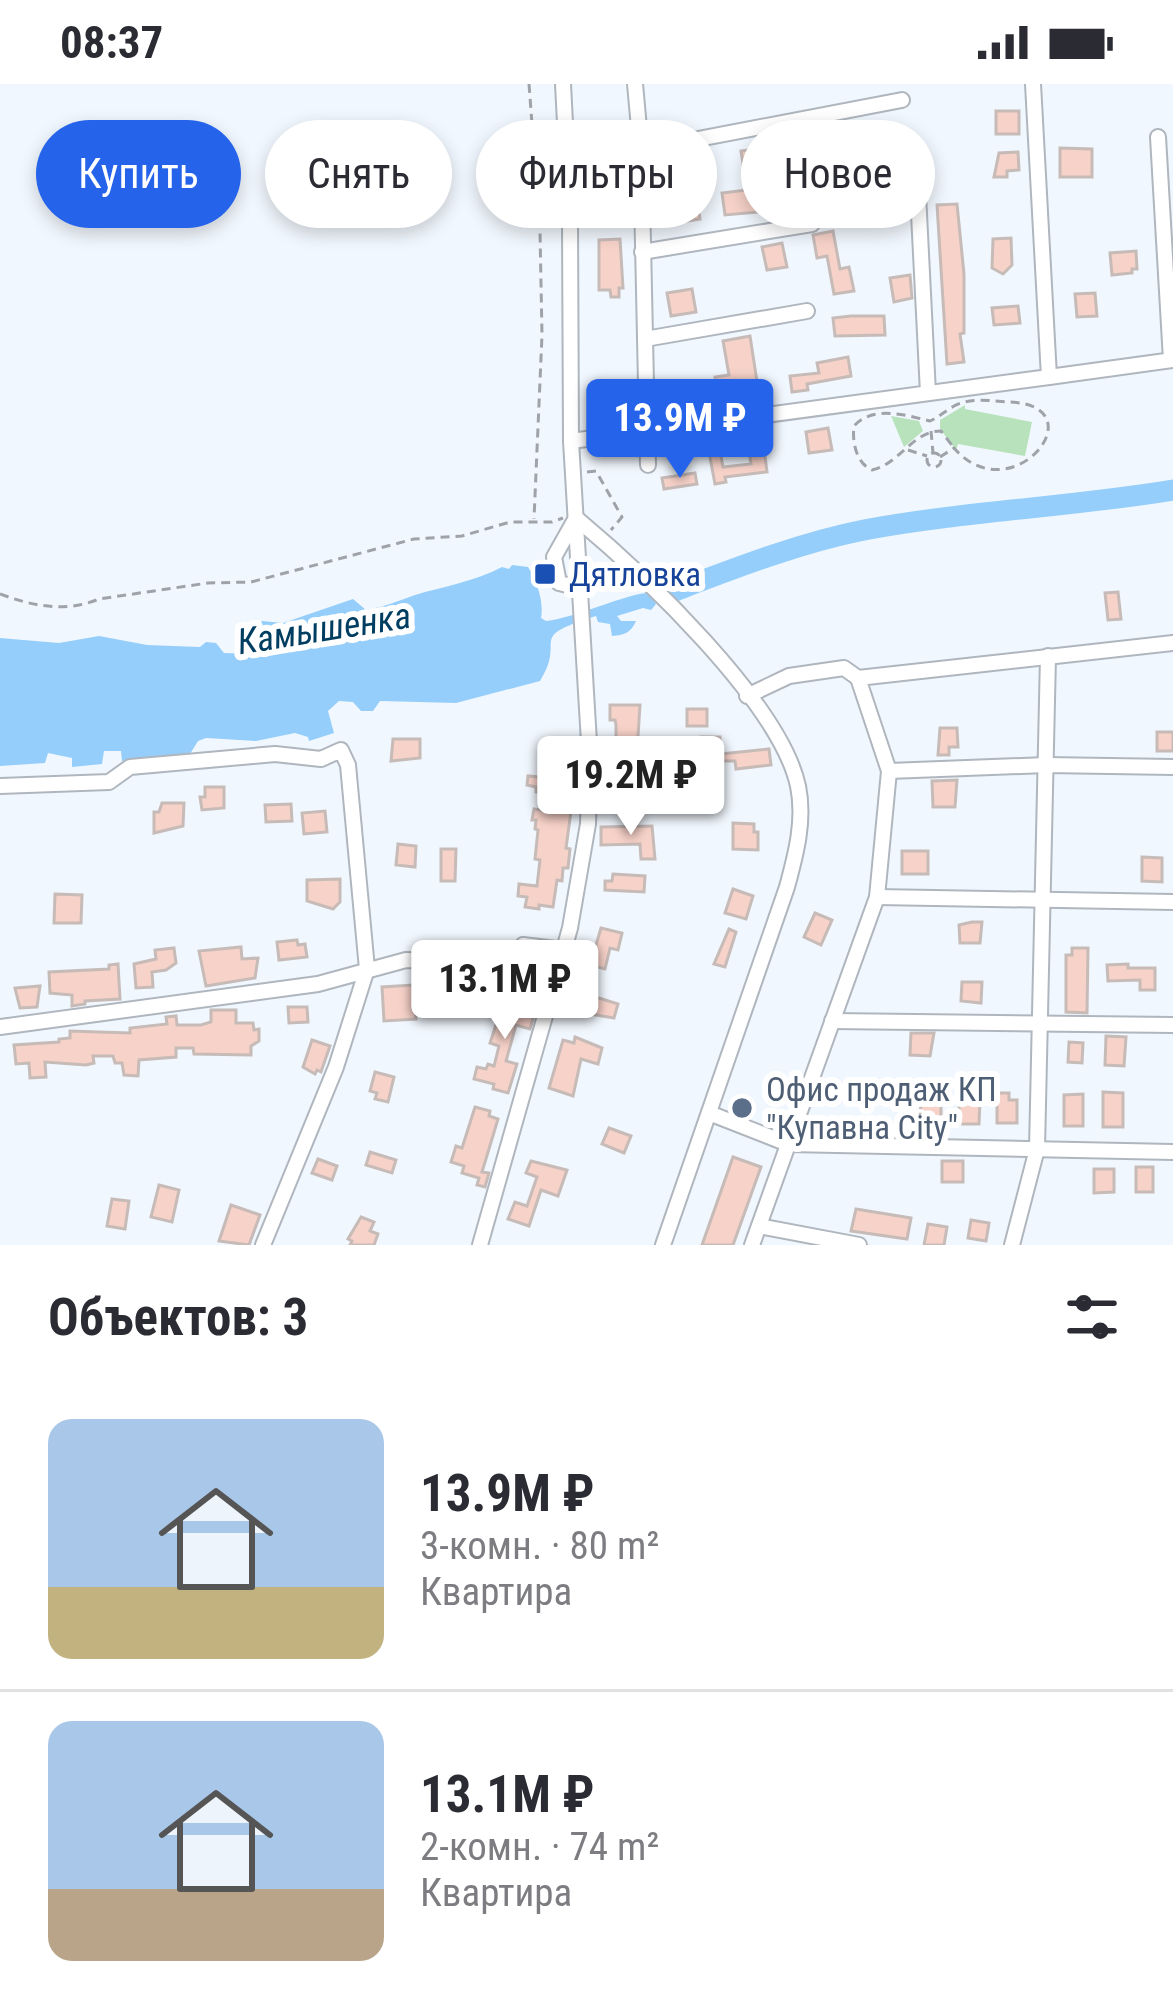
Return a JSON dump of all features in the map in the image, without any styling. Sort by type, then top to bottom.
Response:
[{"type":"street","points":[[480,1245],[562,958],[579,884],[589,803],[571,441],[570,221],[563,84]]},
{"type":"street","points":[[635,84],[638,120]]},
{"type":"street","points":[[1033,84],[1049,377]]},
{"type":"street","points":[[717,135],[902,100]]},
{"type":"street","points":[[571,441],[1172,360],[1158,137]]},
{"type":"street","points":[[642,228],[648,465]]},
{"type":"street","points":[[642,252],[788,228]]},
{"type":"street","points":[[920,228],[928,393]]},
{"type":"street","points":[[644,339],[807,311]]},
{"type":"street","points":[[575,510],[554,557],[560,583],[580,588]]},
{"type":"street","points":[[575,510],[649,580],[747,696],[794,770],[800,796],[800,827],[788,887],[663,1245]]},
{"type":"street","points":[[858,678],[1173,643]]},
{"type":"street","points":[[1012,1245],[1037,1149],[1048,656]]},
{"type":"street","points":[[747,696],[789,676],[844,668],[858,678],[889,771],[877,897],[752,1245]]},
{"type":"street","points":[[0,786],[109,782],[130,767],[275,754],[321,759],[341,750],[347,765],[367,969],[328,1088],[263,1245]]},
{"type":"street","points":[[889,771],[1046,765],[1173,767]]},
{"type":"street","points":[[877,897],[1173,902]]},
{"type":"street","points":[[0,1027],[318,984],[424,958],[518,962],[562,958]]},
{"type":"street","points":[[832,1021],[1173,1025]]},
{"type":"street","points":[[709,1113],[788,1144],[1173,1152]]},
{"type":"street","points":[[759,1226],[860,1245]]},
{"type":"path","points":[[529,84],[542,335],[534,521]]},
{"type":"path","points":[[928,393],[932,467],[940,464],[940,457]]},
{"type":"path","points":[[1024,402],[1039,407],[1046,417],[1048,438],[1022,466],[993,467],[969,461],[941,430],[931,430],[883,468],[865,467],[857,453],[854,426],[862,417],[907,415],[930,421],[955,406],[1024,402]]},
{"type":"path","points":[[906,449],[940,457],[954,448]]},
{"type":"path","points":[[578,473],[596,471],[622,518],[610,529],[624,542]]},
{"type":"path","points":[[0,594],[33,606],[83,606],[99,599],[208,583],[251,582],[414,539],[462,536],[510,522],[552,522],[575,510]]},
{"type":"green space","points":[[965,405],[965,409],[1032,422],[1025,456],[958,444],[956,450],[940,429],[940,420]]},
{"type":"green space","points":[[891,416],[919,421],[923,431],[904,447]]},
{"type":"water","points":[[512,565],[528,567],[539,592],[541,618],[546,621],[641,594],[650,593],[656,604],[651,610],[617,616],[621,621],[636,621],[620,635],[612,636],[610,624],[598,622],[596,616],[560,630],[551,641],[540,681],[456,703],[380,701],[373,711],[361,711],[353,702],[339,701],[328,711],[334,733],[309,741],[295,733],[256,741],[206,738],[190,754],[122,761],[121,751],[104,751],[102,764],[72,767],[72,758],[48,753],[45,763],[0,766],[0,638],[59,643],[99,636],[147,645],[216,643],[224,653],[270,651],[344,632],[345,625],[241,642],[241,638],[262,621],[283,623],[353,599],[366,610],[373,609]]},
{"type":"building","points":[[996,111],[1019,111],[1019,134],[996,134]]},
{"type":"building","points":[[1060,148],[1092,149],[1092,177],[1060,177]]},
{"type":"building","points":[[1018,152],[1019,170],[994,177],[999,153]]},
{"type":"building","points":[[741,191],[741,214],[725,215],[722,193]]},
{"type":"building","points":[[957,204],[964,274],[964,333],[960,334],[964,362],[947,364],[937,205]]},
{"type":"building","points":[[833,231],[840,269],[849,267],[854,291],[834,294],[827,256],[817,258],[813,235]]},
{"type":"building","points":[[1011,238],[1012,265],[1003,274],[992,268],[993,239]]},
{"type":"building","points":[[620,239],[623,288],[619,288],[619,297],[611,297],[610,290],[599,290],[599,240]]},
{"type":"building","points":[[782,243],[787,267],[767,270],[762,247]]},
{"type":"building","points":[[1136,251],[1137,269],[1112,275],[1110,253]]},
{"type":"building","points":[[910,275],[912,298],[894,302],[890,278]]},
{"type":"building","points":[[692,289],[696,312],[671,316],[667,293]]},
{"type":"building","points":[[1095,293],[1097,316],[1077,317],[1075,294]]},
{"type":"building","points":[[1018,306],[1020,323],[994,325],[992,308]]},
{"type":"building","points":[[884,316],[885,335],[835,336],[833,318]]},
{"type":"building","points":[[750,336],[758,388],[717,393],[715,377],[729,375],[723,341]]},
{"type":"building","points":[[848,357],[851,376],[807,384],[808,390],[792,392],[790,376],[819,373],[817,363]]},
{"type":"building","points":[[629,391],[629,413],[607,413],[607,392]]},
{"type":"building","points":[[828,428],[832,450],[809,453],[806,432]]},
{"type":"building","points":[[717,435],[723,467],[751,464],[749,451],[764,449],[767,472],[725,477],[726,482],[715,484],[706,436]]},
{"type":"building","points":[[695,473],[697,484],[664,489],[662,478]]},
{"type":"building","points":[[1118,592],[1121,619],[1108,620],[1105,593]]},
{"type":"building","points":[[610,705],[640,705],[634,799],[601,806],[601,786],[609,786],[609,776],[616,776],[616,725],[610,720]]},
{"type":"building","points":[[687,709],[707,709],[707,726],[687,726]]},
{"type":"building","points":[[940,728],[957,728],[958,747],[949,747],[949,755],[938,755]]},
{"type":"building","points":[[1157,732],[1173,732],[1173,751],[1157,751]]},
{"type":"building","points":[[701,737],[720,737],[720,754],[769,749],[771,765],[736,769],[735,761],[710,761],[710,771],[696,771],[696,744],[701,744]]},
{"type":"building","points":[[393,739],[420,739],[420,758],[391,761]]},
{"type":"building","points":[[546,739],[571,741],[570,753],[556,752],[554,771],[554,777],[569,778],[566,848],[570,849],[568,868],[563,868],[562,881],[557,880],[553,907],[539,905],[539,909],[525,907],[527,897],[518,896],[519,884],[537,886],[540,860],[535,859],[534,809],[554,812],[556,794],[536,792],[536,787],[527,785],[528,776],[539,777],[543,770]]},
{"type":"building","points":[[957,780],[955,807],[933,807],[932,781]]},
{"type":"building","points":[[205,787],[224,787],[224,808],[202,810],[200,797],[205,797]]},
{"type":"building","points":[[162,803],[184,803],[183,826],[154,833],[154,812],[159,812]]},
{"type":"building","points":[[291,804],[292,821],[266,822],[265,805]]},
{"type":"building","points":[[325,811],[327,832],[304,834],[302,813]]},
{"type":"building","points":[[733,823],[754,824],[758,850],[733,849]]},
{"type":"building","points":[[652,826],[655,859],[641,859],[640,844],[601,845],[601,827]]},
{"type":"building","points":[[398,844],[416,846],[415,867],[396,865]]},
{"type":"building","points":[[441,849],[456,849],[455,881],[441,881]]},
{"type":"building","points":[[902,851],[928,851],[928,874],[902,874]]},
{"type":"building","points":[[1142,857],[1162,858],[1162,882],[1142,881]]},
{"type":"building","points":[[613,874],[645,876],[644,892],[605,890],[605,881],[612,881]]},
{"type":"building","points":[[340,879],[340,902],[333,909],[307,901],[307,880]]},
{"type":"building","points":[[733,889],[753,896],[746,919],[725,913]]},
{"type":"building","points":[[55,894],[82,895],[81,923],[54,923]]},
{"type":"building","points":[[815,913],[832,920],[821,945],[804,937]]},
{"type":"building","points":[[982,922],[980,943],[960,943],[959,925]]},
{"type":"building","points":[[601,928],[622,933],[618,950],[610,948],[605,969],[590,965]]},
{"type":"building","points":[[729,929],[736,932],[725,967],[714,964]]},
{"type":"building","points":[[297,940],[298,945],[305,944],[307,957],[279,960],[277,942]]},
{"type":"building","points":[[241,947],[242,959],[258,958],[255,978],[206,986],[199,951]]},
{"type":"building","points":[[174,948],[176,963],[152,972],[153,987],[136,988],[134,964],[156,959],[155,950]]},
{"type":"building","points":[[1072,948],[1088,948],[1087,1013],[1066,1012],[1066,955],[1072,955]]},
{"type":"building","points":[[118,964],[120,999],[72,1006],[72,995],[50,993],[49,972],[109,969]]},
{"type":"building","points":[[1128,964],[1128,968],[1155,968],[1155,990],[1140,990],[1140,980],[1108,981],[1107,965]]},
{"type":"building","points":[[962,982],[982,982],[981,1003],[961,1001]]},
{"type":"building","points":[[413,985],[416,1019],[384,1021],[382,987]]},
{"type":"building","points":[[40,986],[37,1007],[20,1008],[15,988]]},
{"type":"building","points":[[508,988],[524,992],[518,1011],[534,1015],[530,1029],[516,1025],[506,1061],[517,1064],[508,1093],[474,1079],[477,1067],[494,1066],[499,1046],[490,1043]]},
{"type":"building","points":[[599,998],[618,1004],[614,1018],[572,1011],[576,999],[589,1003]]},
{"type":"building","points":[[288,1007],[307,1007],[308,1022],[289,1023]]},
{"type":"building","points":[[211,1010],[236,1010],[236,1023],[253,1023],[254,1030],[259,1029],[251,1055],[194,1054],[193,1048],[176,1048],[176,1057],[139,1060],[138,1076],[124,1075],[122,1063],[115,1063],[113,1056],[93,1056],[94,1063],[86,1065],[45,1062],[46,1077],[30,1078],[29,1063],[16,1064],[14,1045],[59,1042],[70,1038],[70,1031],[130,1033],[130,1028],[167,1024],[166,1017],[176,1016],[177,1025],[201,1025],[211,1022]]},
{"type":"building","points":[[911,1033],[934,1033],[930,1056],[910,1055]]},
{"type":"building","points":[[1106,1036],[1126,1037],[1124,1066],[1105,1065]]},
{"type":"building","points":[[575,1037],[602,1048],[598,1064],[581,1059],[573,1096],[549,1088],[563,1040],[574,1043]]},
{"type":"building","points":[[312,1040],[330,1046],[321,1072],[315,1074],[303,1067]]},
{"type":"building","points":[[1069,1042],[1083,1043],[1082,1063],[1068,1062]]},
{"type":"building","points":[[375,1072],[394,1077],[388,1102],[375,1099],[377,1093],[370,1091]]},
{"type":"building","points":[[1103,1092],[1123,1093],[1123,1127],[1103,1127]]},
{"type":"building","points":[[997,1093],[1009,1093],[1009,1100],[1017,1100],[1017,1123],[997,1123]]},
{"type":"building","points":[[959,1094],[980,1100],[979,1124],[959,1124]]},
{"type":"building","points":[[1083,1094],[1083,1126],[1064,1126],[1064,1095]]},
{"type":"building","points":[[921,1097],[941,1102],[941,1125],[920,1125]]},
{"type":"building","points":[[475,1107],[498,1119],[482,1172],[489,1173],[485,1187],[477,1185],[479,1178],[462,1173],[464,1166],[451,1162],[456,1146],[462,1148]]},
{"type":"building","points":[[609,1128],[631,1136],[624,1153],[602,1144]]},
{"type":"building","points":[[370,1152],[396,1160],[392,1173],[366,1165]]},
{"type":"building","points":[[733,1157],[761,1167],[733,1245],[702,1245]]},
{"type":"building","points":[[318,1159],[337,1166],[332,1180],[312,1173]]},
{"type":"building","points":[[531,1161],[567,1170],[558,1196],[541,1190],[529,1226],[508,1219],[515,1202],[527,1206],[537,1177],[526,1173]]},
{"type":"building","points":[[942,1161],[963,1161],[963,1182],[942,1182]]},
{"type":"building","points":[[1136,1167],[1153,1167],[1153,1192],[1136,1192]]},
{"type":"building","points":[[1094,1169],[1114,1169],[1114,1192],[1094,1193]]},
{"type":"building","points":[[159,1185],[179,1190],[172,1222],[151,1217]]},
{"type":"building","points":[[112,1199],[129,1201],[125,1229],[107,1226]]},
{"type":"building","points":[[231,1205],[260,1215],[249,1245],[219,1241]]},
{"type":"building","points":[[856,1209],[911,1218],[907,1239],[851,1231]]},
{"type":"building","points":[[361,1217],[374,1222],[370,1231],[378,1234],[374,1245],[350,1245],[348,1239]]},
{"type":"building","points":[[971,1220],[989,1223],[986,1241],[968,1238]]},
{"type":"building","points":[[928,1224],[947,1227],[944,1245],[924,1245]]},
{"type":"waterway","name":"Камышенка","points":[[672,592],[791,549],[864,530],[1173,490]]},
{"type":"place","name":"Дятловка","points":[[545,574]]},
{"type":"place","name":"Офис продаж КП \"Купавна City\"","points":[[742,1108]]}]
